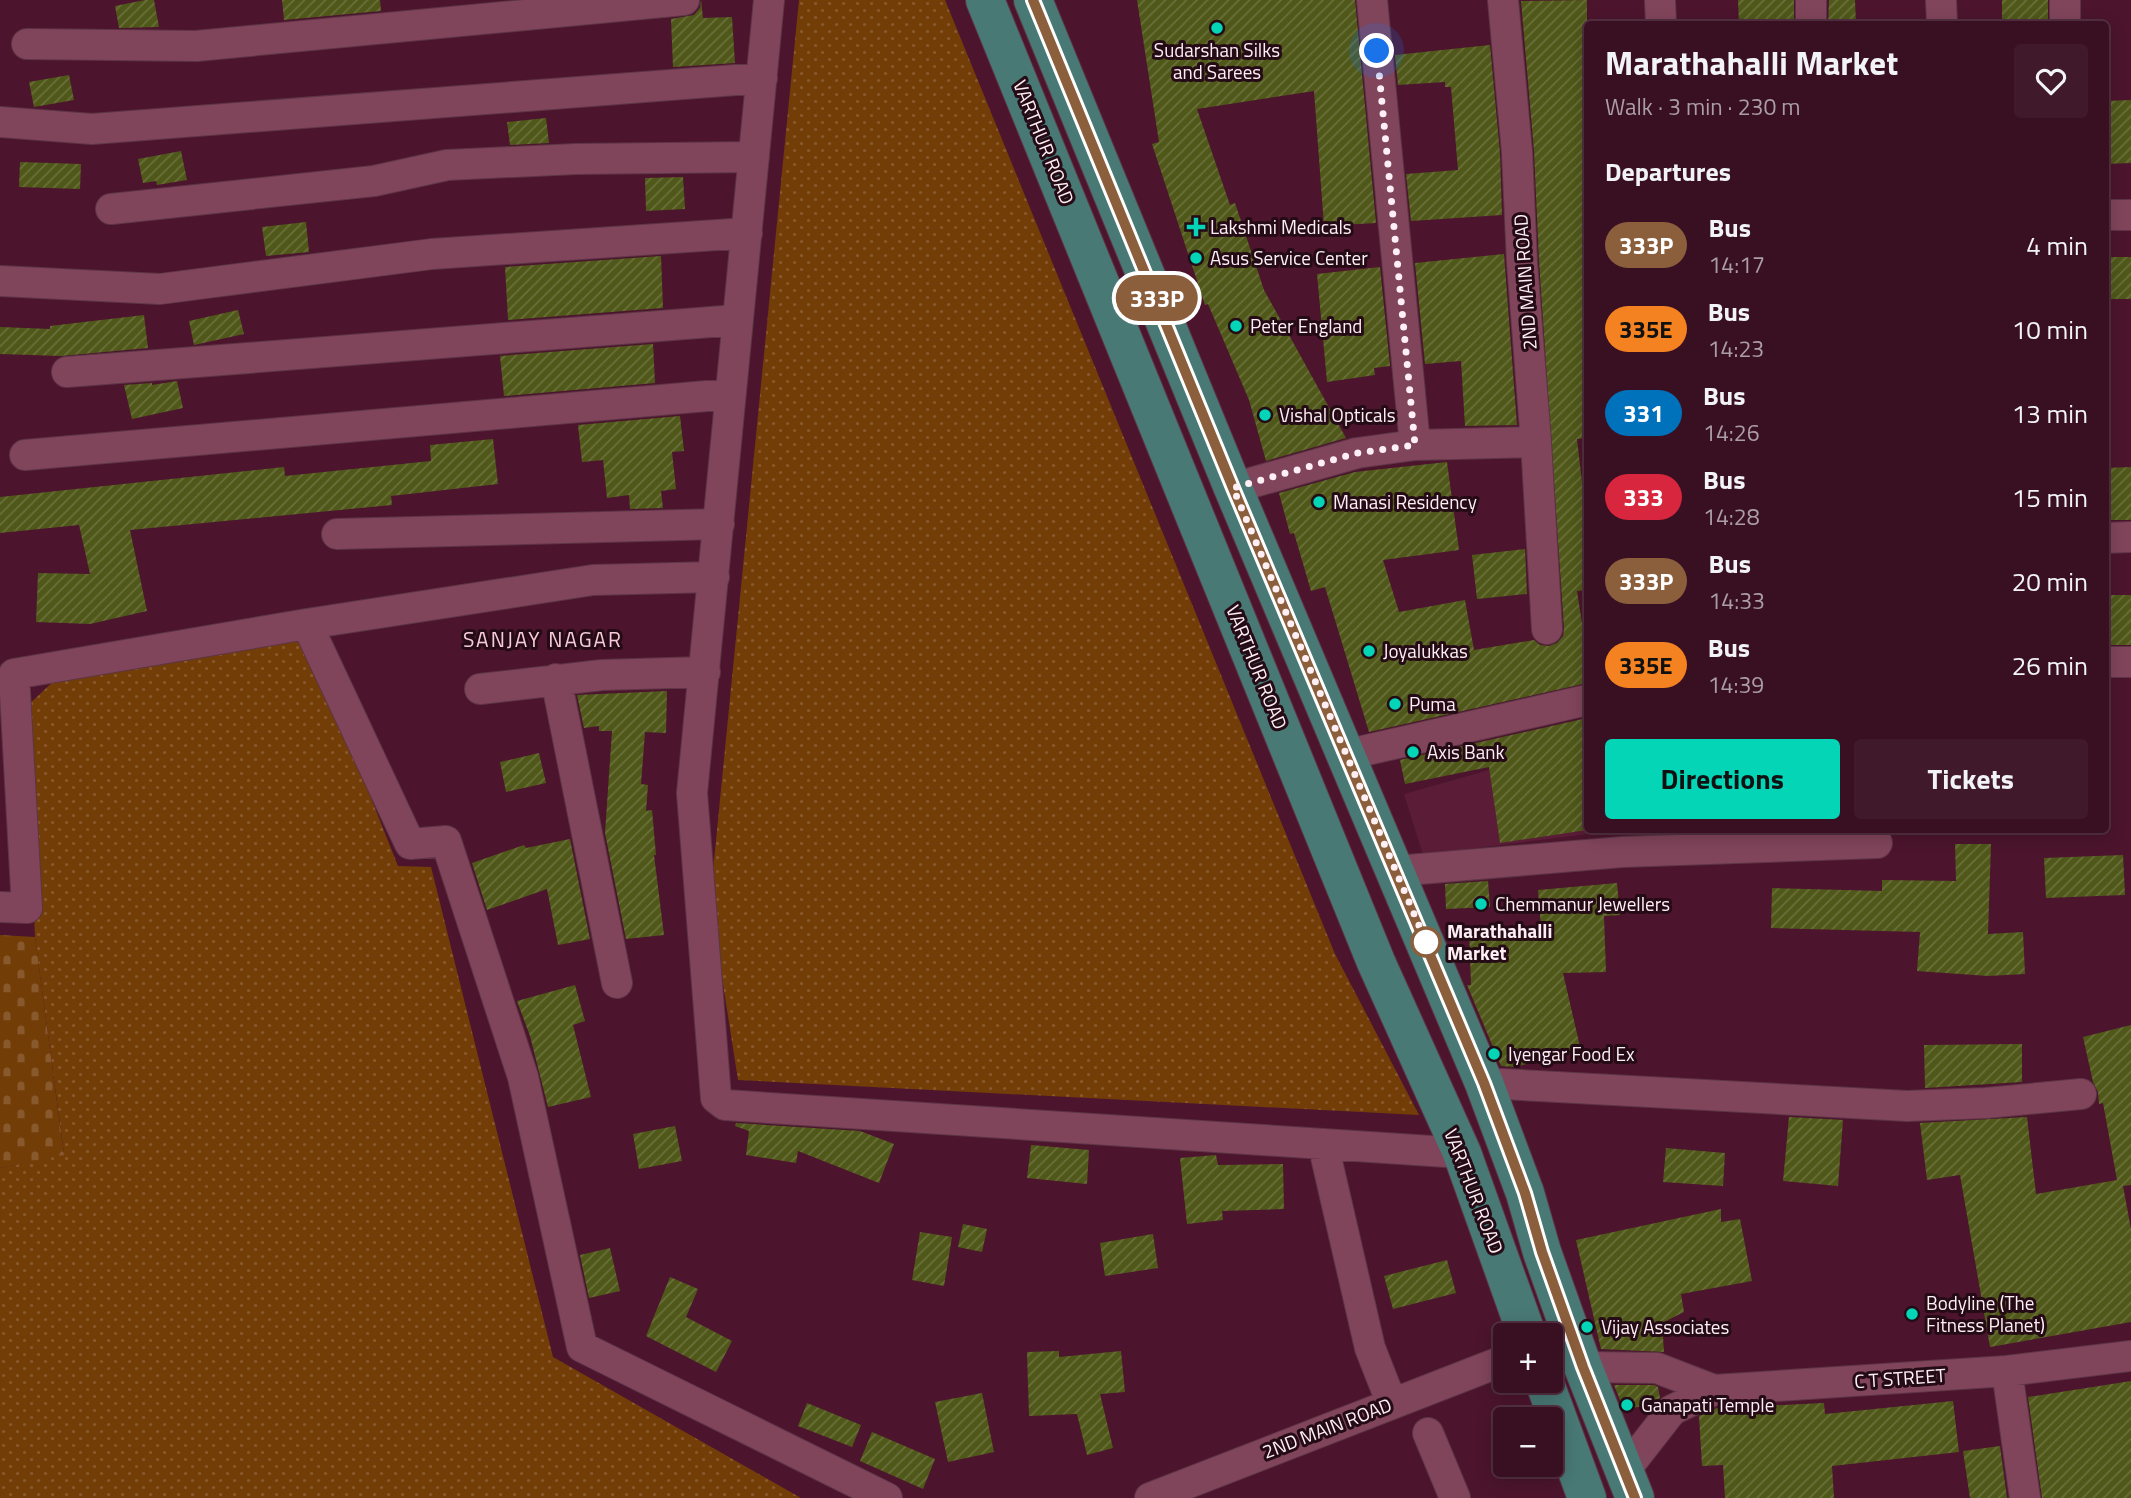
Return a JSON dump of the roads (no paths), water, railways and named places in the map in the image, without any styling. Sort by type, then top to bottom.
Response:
[{"type":"main road","name":"VARTHUR ROAD","points":[[985,0],[1376,962],[1462,1153],[1523,1323]]},
{"type":"main road","points":[[1033,0],[1233,488],[1484,1083],[1525,1193],[1542,1252],[1583,1367],[1628,1482]]},
{"type":"main road","points":[[1094,265],[1136,247]]},
{"type":"main road","points":[[1548,1393],[1587,1498]]},
{"type":"street","points":[[27,44],[197,46],[684,0]]},
{"type":"street","points":[[769,0],[692,793],[716,1098],[724,1105],[1462,1153]]},
{"type":"street","points":[[1373,0],[1415,445]]},
{"type":"street","name":"2ND MAIN ROAD","points":[[1503,0],[1517,152],[1547,629]]},
{"type":"street","points":[[1660,0],[1661,21]]},
{"type":"street","points":[[1811,0],[1811,21]]},
{"type":"street","points":[[1941,0],[1942,21]]},
{"type":"street","points":[[2065,0],[2065,21]]},
{"type":"street","points":[[0,122],[92,129],[762,78]]},
{"type":"street","points":[[111,209],[374,181],[447,165],[576,159],[754,157]]},
{"type":"street","points":[[2109,215],[2131,215]]},
{"type":"street","points":[[0,281],[160,289],[432,254],[747,233]]},
{"type":"street","points":[[67,372],[737,320]]},
{"type":"street","points":[[25,455],[730,394]]},
{"type":"street","points":[[1233,488],[1357,453],[1415,445],[1536,442]]},
{"type":"street","points":[[337,534],[719,524]]},
{"type":"street","points":[[2109,538],[2131,537]]},
{"type":"street","points":[[0,907],[27,908],[13,674],[307,624],[593,580],[714,577]]},
{"type":"street","points":[[307,624],[410,844],[446,841],[523,1077],[582,1347],[887,1498]]},
{"type":"street","points":[[2109,662],[2131,662]]},
{"type":"street","points":[[480,689],[602,675],[705,672]]},
{"type":"street","points":[[556,679],[617,983]]},
{"type":"street","points":[[1345,755],[1584,701]]},
{"type":"street","points":[[1396,871],[1622,852],[1877,843]]},
{"type":"street","points":[[1484,1083],[1908,1106],[1986,1103],[2081,1094]]},
{"type":"street","points":[[1323,1144],[1370,1348],[1392,1404]]},
{"type":"street","name":"C T STREET","points":[[1628,1482],[1633,1460],[1672,1410],[1714,1390],[2007,1371],[2131,1356]]},
{"type":"street","name":"2ND MAIN ROAD","points":[[1150,1498],[1493,1365]]},
{"type":"street","points":[[1583,1367],[1657,1368],[1714,1390]]},
{"type":"street","points":[[2007,1371],[2025,1498]]},
{"type":"street","points":[[1427,1433],[1455,1498]]},
{"type":"place","name":"Sudarshan Silks and Sarees","points":[[1217,28]]},
{"type":"place","name":"Lakshmi Medicals","points":[[1196,227]]},
{"type":"place","name":"Asus Service Center","points":[[1196,258]]},
{"type":"place","name":"Peter England","points":[[1236,326]]},
{"type":"place","name":"Vishal Opticals","points":[[1265,415]]},
{"type":"place","name":"Manasi Residency","points":[[1319,502]]},
{"type":"place","name":"Joyalukkas","points":[[1369,651]]},
{"type":"place","name":"Puma","points":[[1395,704]]},
{"type":"place","name":"Axis Bank","points":[[1413,752]]},
{"type":"place","name":"Chemmanur Jewellers","points":[[1481,904]]},
{"type":"place","name":"Marathahalli Market","points":[[1426,942]]},
{"type":"place","name":"Iyengar Food Ex","points":[[1494,1054]]},
{"type":"place","name":"Bodyline (The Fitness Planet)","points":[[1912,1314]]},
{"type":"place","name":"Vijay Associates","points":[[1587,1327]]},
{"type":"place","name":"Ganapati Temple","points":[[1627,1405]]},
{"type":"district","name":"SANJAY NAGAR","points":[[543,640]]}]
